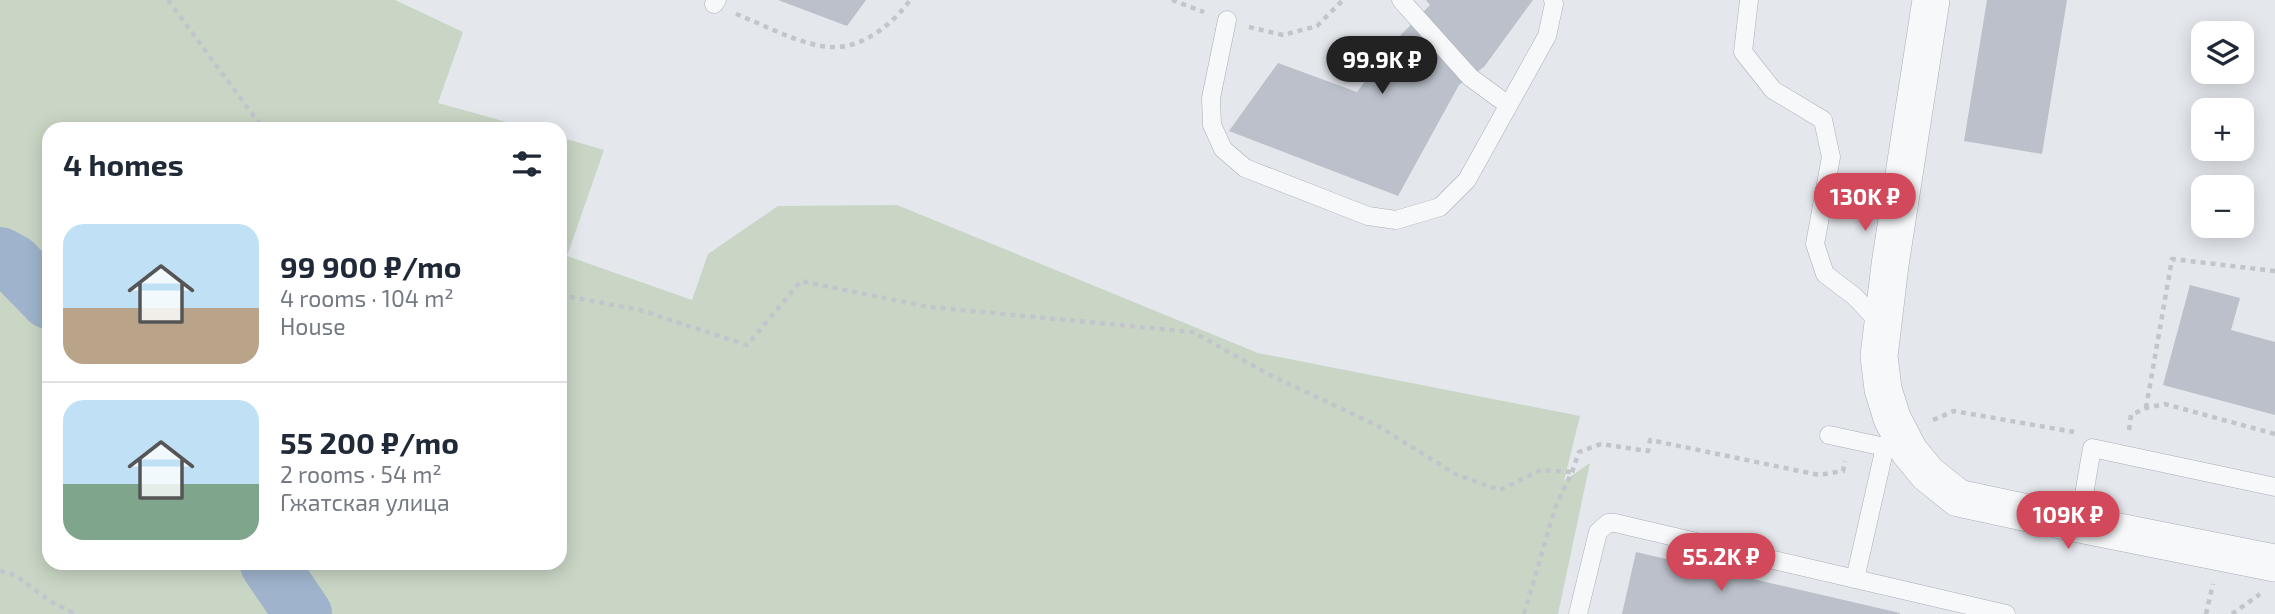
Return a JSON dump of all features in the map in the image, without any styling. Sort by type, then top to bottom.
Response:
[{"type":"street","points":[[1931,0],[1879,356],[1883,389],[1898,444],[1928,474],[1958,498],[2079,524],[2269,577]]},
{"type":"lane","points":[[1402,0],[1470,77],[1508,105]]},
{"type":"lane","points":[[1227,20],[1211,98],[1212,125],[1223,149],[1245,168],[1368,216],[1396,220],[1440,207],[1467,180],[1547,36],[1553,0]]},
{"type":"lane","points":[[1749,0],[1743,52],[1773,90],[1823,120],[1831,157],[1815,244],[1825,274],[1854,296],[1882,325]]},
{"type":"lane","points":[[1829,435],[1898,444],[1855,579]]},
{"type":"lane","points":[[2079,524],[2092,448],[2275,487]]},
{"type":"lane","points":[[1578,614],[1598,532],[1608,523],[2006,614]]},
{"type":"path","points":[[168,0],[258,122]]},
{"type":"path","points":[[715,2],[810,44],[836,48],[872,38],[902,11],[910,0]]},
{"type":"path","points":[[1172,0],[1227,20],[1283,35],[1317,26],[1343,0]]},
{"type":"path","points":[[2146,408],[2172,259],[2275,271]]},
{"type":"path","points":[[567,296],[640,310],[747,345],[802,281],[929,307],[1193,332],[1268,374],[1378,426],[1457,474],[1500,490],[1541,470],[1572,472]]},
{"type":"path","points":[[2126,455],[2131,415],[2165,404],[2275,435]]},
{"type":"path","points":[[1898,444],[1954,411],[2075,432]]},
{"type":"path","points":[[1524,614],[1555,508],[1579,452],[1601,444],[1648,451],[1650,440],[1819,474]]},
{"type":"path","points":[[0,571],[15,575],[50,601],[75,614]]},
{"type":"path","points":[[2232,614],[2269,577]]},
{"type":"path","points":[[2206,614],[2213,582]]},
{"type":"green space","points":[[0,0],[395,0],[463,32],[438,103],[507,122],[42,122],[42,570],[567,570],[567,256],[692,300],[708,254],[778,206],[897,205],[1258,353],[1580,416],[1564,481],[1590,463],[1558,614],[0,614]]},
{"type":"green space","points":[[567,139],[604,150],[567,256]]},
{"type":"building","points":[[778,0],[866,0],[847,26]]},
{"type":"building","points":[[1426,0],[1533,0],[1484,67],[1459,85],[1398,196],[1229,131],[1278,63],[1357,92],[1397,39],[1430,5]]},
{"type":"building","points":[[1987,0],[2067,0],[2042,154],[1964,141]]},
{"type":"building","points":[[2190,285],[2240,298],[2231,330],[2275,342],[2275,415],[2163,385]]},
{"type":"building","points":[[1636,552],[1900,613],[1900,614],[1622,614]]},
{"type":"waterway","points":[[0,256],[13,263],[42,293]]},
{"type":"waterway","points":[[273,570],[303,614]]}]
